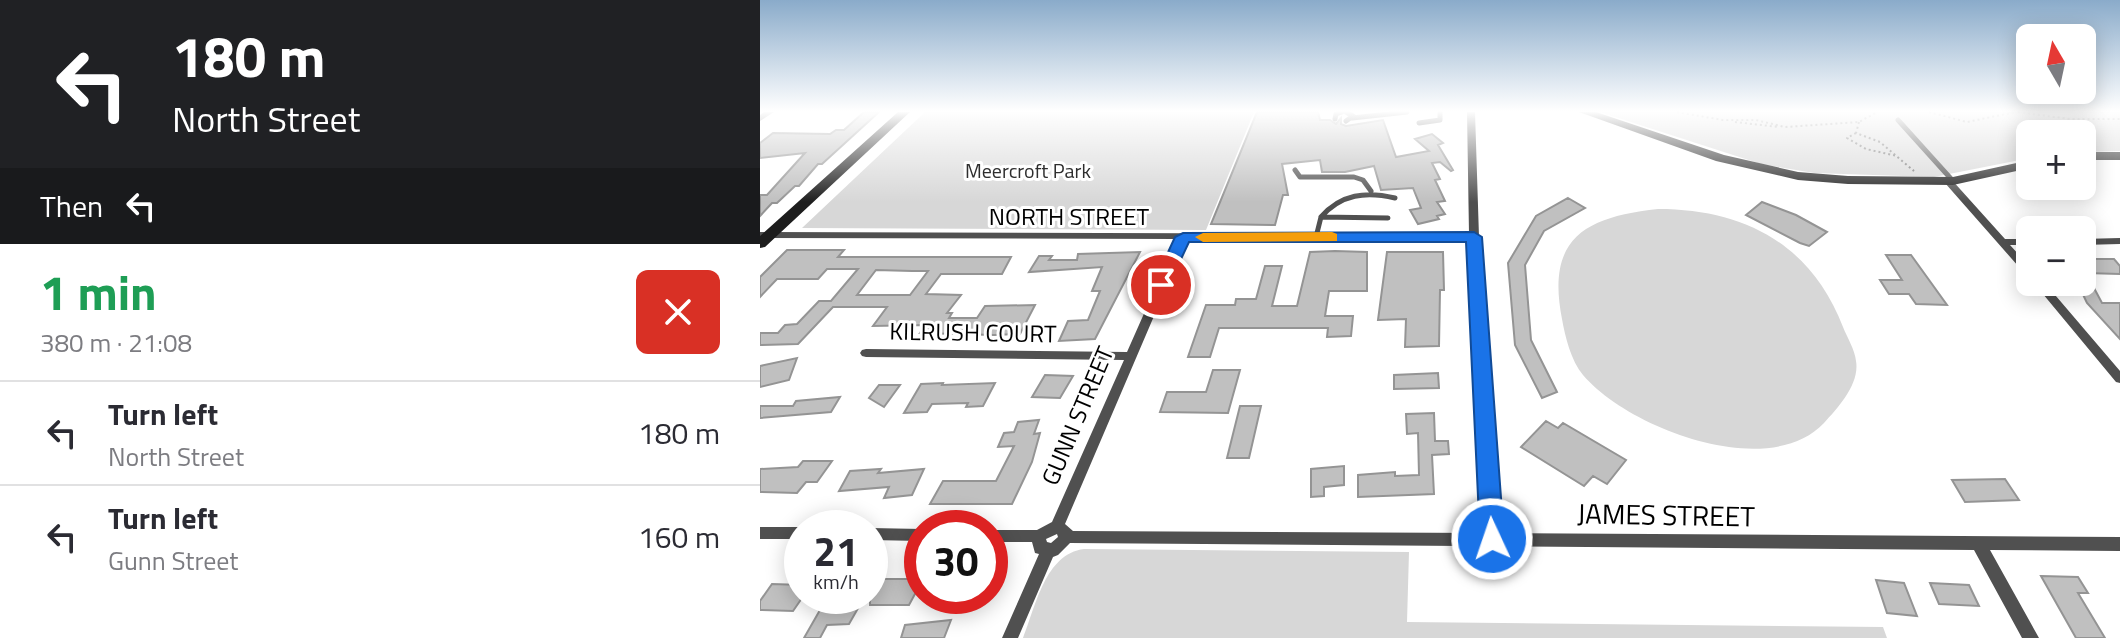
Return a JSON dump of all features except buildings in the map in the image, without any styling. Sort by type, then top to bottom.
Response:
[{"type":"street","points":[[763,238],[871,142]]},
{"type":"street","points":[[1472,142],[1474,237],[1492,539]]},
{"type":"street","points":[[1672,142],[1764,169],[1848,180],[1951,181],[2016,167]]},
{"type":"street","points":[[2096,156],[2120,156]]},
{"type":"street","points":[[1951,181],[2016,257]]},
{"type":"street","name":"GUNN STREET","points":[[1062,531],[1129,356],[1183,237]]},
{"type":"street","name":"NORTH STREET","points":[[763,238],[1474,237]]},
{"type":"street","points":[[2096,242],[2120,241]]},
{"type":"street","points":[[2003,242],[2016,242]]},
{"type":"street","points":[[2050,296],[2120,379]]},
{"type":"street","name":"KILRUSH COURT","points":[[866,353],[1129,356]]},
{"type":"street","points":[[1010,638],[1044,544],[1062,531]]},
{"type":"street","name":"JAMES STREET","points":[[1062,531],[1492,539],[2120,544]]},
{"type":"street","points":[[760,533],[784,533]]},
{"type":"street","points":[[1008,539],[1044,544]]},
{"type":"street","points":[[1979,544],[2031,638]]},
{"type":"lane","points":[[1917,142],[1951,181]]},
{"type":"lane","points":[[1295,170],[1300,177],[1354,177],[1363,180],[1371,191]]},
{"type":"lane","points":[[1316,237],[1321,217],[1327,208],[1339,202],[1371,191],[1395,198]]},
{"type":"lane","points":[[1321,217],[1388,218]]},
{"type":"path","points":[[1851,142],[1898,156]]},
{"type":"path","points":[[1877,142],[1898,156],[1924,181]]},
{"type":"green space","name":"Meercroft Park","points":[[893,142],[1242,142],[1206,230],[802,228]]},
{"type":"green space","points":[[1692,142],[2016,142],[2016,161],[1934,177],[1814,173],[1761,164]]},
{"type":"green space","points":[[2096,142],[2120,142],[2120,151],[2096,152]]},
{"type":"green space","points":[[1658,209],[1719,216],[1746,224],[1793,253],[1813,274],[1829,298],[1856,361],[1855,378],[1847,395],[1824,423],[1799,440],[1769,448],[1735,448],[1699,441],[1664,429],[1632,413],[1604,395],[1583,375],[1572,356],[1562,319],[1560,269],[1566,251],[1591,226],[1610,218]]},
{"type":"green space","points":[[1084,549],[1409,552],[1407,622],[1883,627],[1887,638],[1023,638],[1051,571],[1071,553]]},
{"type":"slow traffic","points":[[1203,237],[1332,237]]},
{"type":"route","points":[[1161,285],[1183,237],[1474,237],[1492,539]]}]
